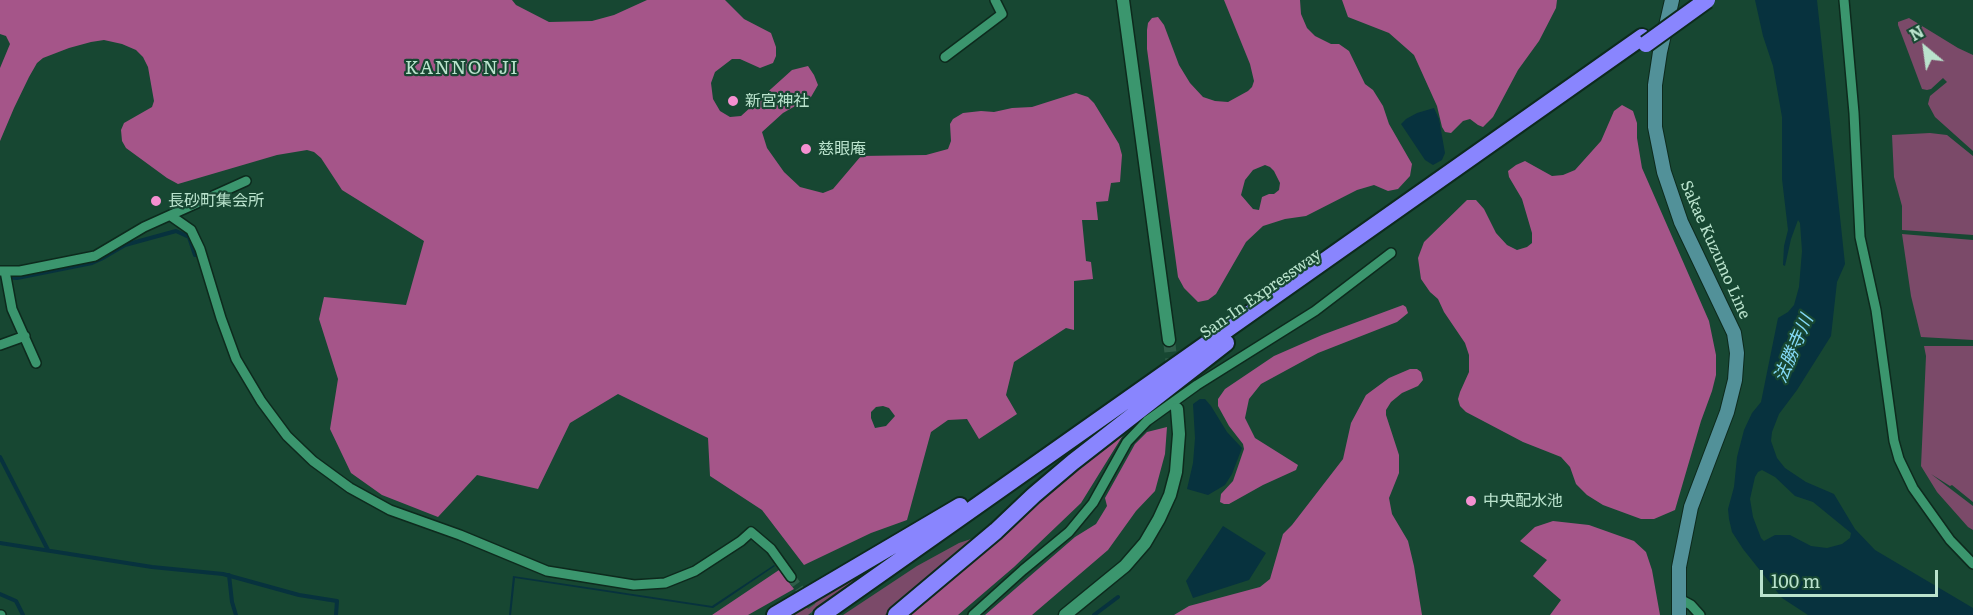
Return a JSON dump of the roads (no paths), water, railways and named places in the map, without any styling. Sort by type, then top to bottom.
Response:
[{"type":"highway","name":"San-In Expressway","points":[[1644,40],[1694,0]]},
{"type":"highway","name":"San-In Expressway","points":[[822,615],[1644,40],[1707,0]]},
{"type":"highway","name":"San-In Expressway","points":[[833,615],[1263,315],[1434,189]]},
{"type":"highway","points":[[896,615],[996,531],[1073,462],[1263,315]]},
{"type":"highway","points":[[775,615],[978,495],[1113,402],[1141,391]]},
{"type":"main road","name":"Sakae Kuzumo Line","points":[[1672,0],[1655,85],[1655,127],[1664,172],[1678,212],[1734,333],[1737,353],[1735,380],[1728,412],[1690,507],[1679,567],[1679,615]]},
{"type":"street","points":[[945,57],[1002,14],[995,0]]},
{"type":"street","points":[[1123,0],[1169,340]]},
{"type":"street","points":[[1844,0],[1854,113],[1860,237],[1876,310],[1894,441],[1899,459],[1913,488],[1950,540],[1973,564]]},
{"type":"street","points":[[36,363],[12,309],[2,271],[20,271],[95,256],[144,227],[246,181]]},
{"type":"street","points":[[171,216],[191,230],[200,249],[236,360],[261,401],[287,435],[313,461],[350,488],[390,510],[460,535],[547,571],[634,585],[665,583],[695,571],[751,532],[771,549],[791,577]]},
{"type":"street","points":[[973,615],[1069,532],[1093,503],[1127,442],[1147,421],[1197,385],[1315,311],[1391,253]]},
{"type":"street","points":[[0,345],[25,336]]},
{"type":"street","points":[[1065,615],[1125,566],[1145,543],[1159,519],[1170,495],[1176,472],[1179,435],[1177,409]]},
{"type":"street","points":[[1678,598],[1691,605],[1700,615]]},
{"type":"water","name":"法勝寺川","points":[[1755,0],[1817,0],[1845,264],[1837,282],[1831,336],[1779,414],[1772,432],[1771,441],[1777,458],[1785,468],[1806,482],[1834,494],[1855,529],[1875,550],[1973,608],[1973,615],[1808,615],[1782,598],[1732,532],[1728,509],[1734,487],[1737,457],[1744,430],[1752,413],[1761,402],[1778,318],[1794,305],[1799,287],[1802,251],[1798,220],[1785,266],[1783,265],[1788,230],[1782,179],[1782,117],[1773,66]],"holes":[[[1762,470],[1775,477],[1795,496],[1813,502],[1851,533],[1850,538],[1842,544],[1827,548],[1811,546],[1790,535],[1775,535],[1764,541],[1753,517],[1750,499],[1758,472]]]},
{"type":"water","points":[[1434,108],[1439,119],[1445,153],[1442,160],[1433,165],[1425,160],[1401,124],[1417,113]]},
{"type":"water","points":[[1200,399],[1205,399],[1211,406],[1227,432],[1242,448],[1225,485],[1208,495],[1187,489],[1193,463],[1195,438],[1193,404]]},
{"type":"water","points":[[1223,526],[1266,553],[1249,580],[1193,598],[1186,581]]},
{"type":"water","points":[[774,565],[713,608],[515,578],[511,615],[509,615],[513,576],[712,606]]},
{"type":"waterway","points":[[0,277],[17,278],[92,263],[125,245],[176,231],[189,237],[195,255]]},
{"type":"waterway","points":[[0,457],[48,550]]},
{"type":"waterway","points":[[0,543],[152,567],[223,574],[299,595],[337,601],[336,615]]},
{"type":"waterway","points":[[229,575],[236,615]]},
{"type":"waterway","points":[[0,594],[16,601],[23,615]]},
{"type":"waterway","points":[[1094,615],[1118,597]]},
{"type":"tunnel","points":[[1169,340],[1177,409]]},
{"type":"tunnel","points":[[791,577],[818,615]]},
{"type":"place","name":"新宮神社","points":[[733,101]]},
{"type":"place","name":"慈眼庵","points":[[806,149]]},
{"type":"place","name":"長砂町集会所","points":[[156,201]]},
{"type":"place","name":"中央配水池","points":[[1471,501]]},
{"type":"district","name":"KANNONJI","points":[[462,69]]}]
